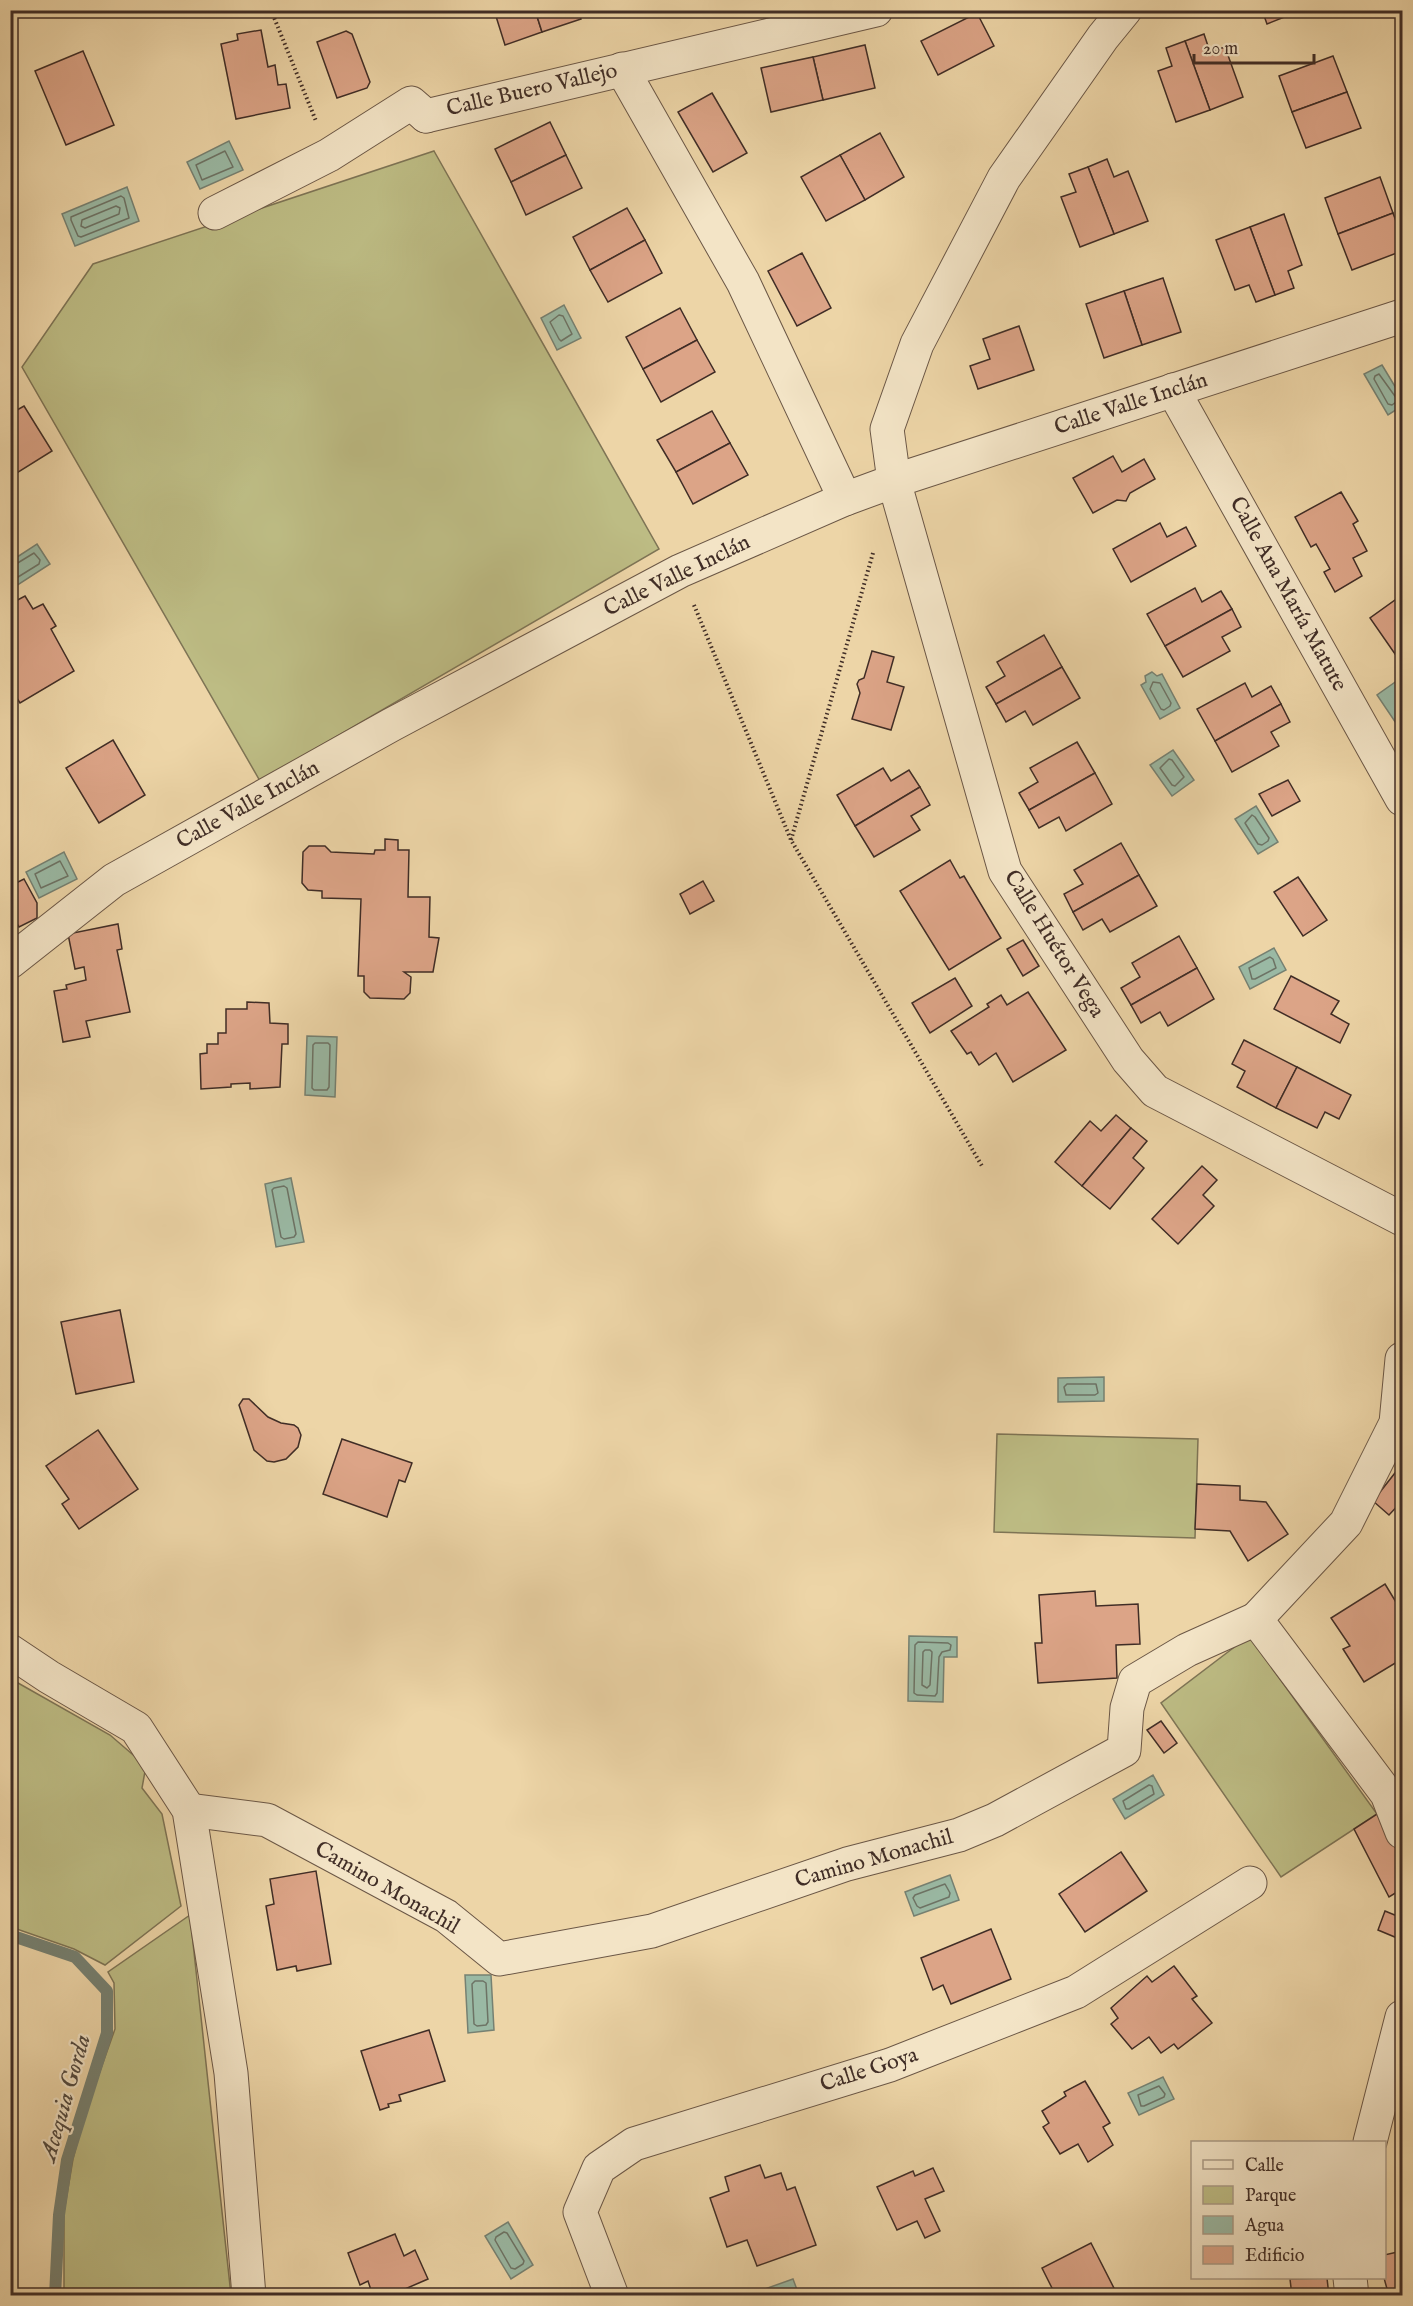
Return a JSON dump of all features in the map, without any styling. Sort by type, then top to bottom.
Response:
[{"type":"street","name":"Calle Buero Vallejo","points":[[215,213],[329,155],[411,103],[426,116],[876,10]]},
{"type":"street","name":"Calle Huétor Vega","points":[[1125,10],[1004,178],[917,344],[887,429],[894,481],[1005,871],[1128,1060],[1155,1091],[1402,1219]]},
{"type":"street","points":[[622,69],[743,282],[845,499]]},
{"type":"street","name":"Calle Valle Inclán","points":[[10,962],[114,880],[391,725],[680,571],[845,499],[894,481],[1402,316]]},
{"type":"street","name":"Calle Ana María Matute","points":[[1173,390],[1402,799]]},
{"type":"street","points":[[1402,1359],[1396,1423],[1346,1523],[1256,1619],[1387,1794],[1402,1832]]},
{"type":"street","name":"Camino Monachil","points":[[189,1810],[267,1821],[446,1916],[499,1959],[652,1931],[847,1864],[959,1835],[995,1820],[1124,1750],[1127,1708],[1135,1681],[1186,1650],[1256,1619]]},
{"type":"street","points":[[10,1651],[49,1677],[136,1728],[189,1810],[231,2073],[249,2295]]},
{"type":"street","name":"Calle Goya","points":[[612,2295],[580,2212],[599,2168],[634,2144],[890,2065],[1076,1992],[1250,1883]]},
{"type":"street","points":[[1370,2141],[1402,2018]]},
{"type":"street","points":[[1350,2279],[1352,2295]]},
{"type":"path","points":[[271,10],[329,155]]},
{"type":"path","points":[[791,840],[875,548]]},
{"type":"path","points":[[680,571],[791,840],[982,1166]]},
{"type":"green space","points":[[434,151],[659,549],[260,781],[22,367],[93,264]]},
{"type":"green space","points":[[997,1434],[1198,1439],[1195,1538],[994,1532]]},
{"type":"green space","points":[[1249,1636],[1377,1814],[1281,1877],[1161,1703]]},
{"type":"green space","points":[[11,1679],[110,1735],[146,1766],[142,1788],[162,1814],[181,1906],[105,1965],[74,1949],[11,1927]]},
{"type":"green space","points":[[190,1915],[231,2295],[64,2296],[64,2212],[73,2159],[84,2116],[115,2029],[114,1983],[108,1972]]},
{"type":"water","points":[[229,141],[243,170],[200,189],[187,162]]},
{"type":"water","points":[[127,187],[139,221],[75,246],[62,214]]},
{"type":"water","points":[[564,305],[581,338],[557,350],[541,318]]},
{"type":"water","points":[[1382,365],[1402,398],[1402,406],[1388,415],[1364,374]]},
{"type":"water","points":[[37,544],[50,564],[13,588],[11,561]]},
{"type":"water","points":[[1152,672],[1157,676],[1162,674],[1180,708],[1160,719],[1141,685],[1146,682],[1145,676]]},
{"type":"water","points":[[1398,680],[1402,688],[1402,732],[1377,695]]},
{"type":"water","points":[[1173,750],[1194,780],[1172,796],[1150,765]]},
{"type":"water","points":[[1256,806],[1278,842],[1258,854],[1235,819]]},
{"type":"water","points":[[64,852],[77,879],[39,898],[26,872]]},
{"type":"water","points":[[1274,948],[1286,970],[1250,989],[1239,967]]},
{"type":"water","points":[[307,1036],[337,1037],[335,1097],[305,1095]]},
{"type":"water","points":[[291,1178],[304,1242],[276,1247],[265,1184]]},
{"type":"water","points":[[1104,1377],[1104,1401],[1058,1402],[1058,1378]]},
{"type":"water","points":[[909,1636],[957,1637],[957,1657],[944,1657],[943,1702],[908,1701]]},
{"type":"water","points":[[1153,1775],[1164,1795],[1125,1819],[1113,1799]]},
{"type":"water","points":[[950,1875],[959,1900],[914,1916],[905,1892]]},
{"type":"water","points":[[465,1975],[491,1975],[494,2030],[468,2033]]},
{"type":"water","points":[[1163,2077],[1174,2099],[1139,2115],[1128,2093]]},
{"type":"water","points":[[508,2222],[533,2265],[511,2279],[485,2236]]},
{"type":"water","points":[[793,2279],[799,2295],[748,2295]]},
{"type":"building","points":[[494,10],[535,10],[542,32],[505,45]]},
{"type":"building","points":[[535,10],[578,10],[581,19],[542,32]]},
{"type":"building","points":[[1262,10],[1302,10],[1267,24]]},
{"type":"building","points":[[977,13],[994,46],[938,75],[921,41]]},
{"type":"building","points":[[261,30],[268,67],[275,65],[278,85],[286,84],[290,108],[236,119],[221,44],[238,40],[237,34]]},
{"type":"building","points":[[346,31],[352,34],[370,82],[367,88],[337,98],[317,42]]},
{"type":"building","points":[[1204,34],[1210,52],[1225,47],[1243,97],[1210,110],[1185,41]]},
{"type":"building","points":[[1185,41],[1210,110],[1176,122],[1158,71],[1172,66],[1166,48]]},
{"type":"building","points":[[865,45],[875,88],[823,100],[813,57]]},
{"type":"building","points":[[83,51],[114,125],[66,145],[35,71]]},
{"type":"building","points":[[1333,56],[1347,92],[1292,112],[1279,76]]},
{"type":"building","points":[[813,57],[823,100],[771,112],[761,68]]},
{"type":"building","points":[[1347,92],[1361,128],[1306,148],[1292,112]]},
{"type":"building","points":[[712,93],[747,153],[713,172],[678,112]]},
{"type":"building","points":[[550,122],[566,155],[511,182],[495,149]]},
{"type":"building","points":[[880,133],[904,177],[865,200],[840,155]]},
{"type":"building","points":[[566,155],[582,188],[526,215],[511,182]]},
{"type":"building","points":[[840,155],[865,200],[826,221],[801,177]]},
{"type":"building","points":[[1107,159],[1114,177],[1128,171],[1148,221],[1114,234],[1088,167]]},
{"type":"building","points":[[1088,167],[1114,234],[1080,247],[1061,197],[1076,192],[1069,174]]},
{"type":"building","points":[[1380,177],[1393,213],[1338,234],[1325,198]]},
{"type":"building","points":[[627,208],[645,240],[590,270],[573,237]]},
{"type":"building","points":[[1393,213],[1402,238],[1402,251],[1352,270],[1338,234]]},
{"type":"building","points":[[1284,214],[1302,265],[1288,271],[1294,288],[1275,295],[1250,227]]},
{"type":"building","points":[[1250,227],[1275,295],[1256,302],[1249,285],[1235,290],[1216,240]]},
{"type":"building","points":[[645,240],[662,273],[608,302],[590,270]]},
{"type":"building","points":[[802,253],[831,308],[797,326],[768,271]]},
{"type":"building","points":[[1163,278],[1181,332],[1142,345],[1124,291]]},
{"type":"building","points":[[1124,291],[1142,345],[1104,358],[1086,304]]},
{"type":"building","points":[[680,308],[697,340],[643,369],[626,337]]},
{"type":"building","points":[[1019,326],[1034,370],[978,389],[970,366],[990,359],[983,339]]},
{"type":"building","points":[[697,340],[715,372],[661,402],[643,369]]},
{"type":"building","points":[[24,406],[52,451],[12,476],[10,414]]},
{"type":"building","points":[[712,411],[730,443],[676,472],[657,440]]},
{"type":"building","points":[[730,443],[748,475],[693,504],[676,472]]},
{"type":"building","points":[[1113,456],[1122,472],[1144,459],[1155,479],[1130,493],[1126,501],[1117,500],[1093,513],[1073,478]]},
{"type":"building","points":[[1341,492],[1358,521],[1353,524],[1367,551],[1353,558],[1362,576],[1335,592],[1324,572],[1330,569],[1316,544],[1311,547],[1295,517]]},
{"type":"building","points":[[1160,523],[1167,537],[1186,527],[1196,546],[1131,582],[1113,549]]},
{"type":"building","points":[[1195,588],[1202,602],[1221,591],[1232,609],[1165,646],[1147,614]]},
{"type":"building","points":[[1402,595],[1402,664],[1370,618]]},
{"type":"building","points":[[25,596],[33,609],[43,604],[56,626],[51,629],[74,671],[20,703],[10,687],[10,604]]},
{"type":"building","points":[[1232,609],[1241,627],[1222,637],[1230,651],[1183,677],[1165,646]]},
{"type":"building","points":[[1044,635],[1062,667],[996,704],[986,687],[1005,676],[997,662]]},
{"type":"building","points":[[872,651],[894,657],[887,682],[904,687],[891,730],[852,719],[860,693],[857,684],[864,678]]},
{"type":"building","points":[[1062,667],[1080,698],[1033,725],[1025,711],[1006,722],[996,704]]},
{"type":"building","points":[[1245,683],[1252,697],[1271,686],[1281,704],[1215,741],[1197,709]]},
{"type":"building","points":[[1281,704],[1290,722],[1271,732],[1279,746],[1232,772],[1215,741]]},
{"type":"building","points":[[113,740],[145,795],[99,823],[66,768]]},
{"type":"building","points":[[1077,742],[1095,773],[1029,810],[1019,793],[1038,782],[1030,768]]},
{"type":"building","points":[[883,768],[891,781],[909,770],[920,787],[855,826],[837,795]]},
{"type":"building","points":[[1095,773],[1112,804],[1066,831],[1059,817],[1039,828],[1029,810]]},
{"type":"building","points":[[1288,780],[1300,801],[1272,816],[1259,794]]},
{"type":"building","points":[[920,787],[930,805],[911,816],[920,830],[874,857],[855,826]]},
{"type":"building","points":[[385,839],[398,840],[398,850],[409,850],[408,897],[430,897],[429,937],[439,938],[433,972],[404,972],[411,977],[410,993],[404,999],[370,998],[364,992],[364,976],[358,976],[361,899],[322,898],[322,891],[308,890],[302,883],[303,852],[309,846],[325,846],[331,852],[374,854],[375,850],[385,850]]},
{"type":"building","points":[[1121,843],[1139,875],[1073,912],[1064,894],[1083,884],[1074,870]]},
{"type":"building","points":[[950,860],[960,878],[964,876],[1001,938],[949,970],[900,891]]},
{"type":"building","points":[[1139,875],[1157,906],[1110,932],[1102,919],[1083,930],[1073,912]]},
{"type":"building","points":[[1298,877],[1327,920],[1303,936],[1274,892]]},
{"type":"building","points":[[24,879],[37,903],[37,918],[19,927],[10,912],[10,886]]},
{"type":"building","points":[[703,881],[714,901],[690,914],[680,894]]},
{"type":"building","points":[[118,924],[122,949],[117,950],[130,1012],[86,1021],[90,1037],[63,1042],[54,991],[67,989],[66,985],[86,980],[84,967],[75,969],[68,934]]},
{"type":"building","points":[[1179,936],[1197,968],[1131,1005],[1121,988],[1140,977],[1132,963]]},
{"type":"building","points":[[1023,940],[1039,966],[1023,976],[1007,949]]},
{"type":"building","points":[[1197,968],[1214,999],[1168,1026],[1160,1012],[1141,1023],[1131,1005]]},
{"type":"building","points":[[1291,976],[1339,1001],[1331,1014],[1349,1024],[1340,1043],[1274,1009]]},
{"type":"building","points":[[955,978],[972,1006],[930,1033],[912,1003]]},
{"type":"building","points":[[1028,992],[1066,1050],[1013,1082],[996,1053],[979,1065],[971,1052],[967,1054],[951,1031],[989,1007],[987,1004],[1001,995],[1007,1005]]},
{"type":"building","points":[[247,1002],[269,1003],[270,1023],[288,1024],[288,1044],[282,1044],[280,1087],[250,1089],[250,1083],[201,1089],[200,1054],[207,1053],[207,1044],[218,1044],[218,1033],[226,1033],[226,1009],[247,1009]]},
{"type":"building","points":[[1244,1040],[1297,1067],[1276,1108],[1237,1087],[1245,1071],[1232,1064]]},
{"type":"building","points":[[1297,1067],[1351,1095],[1339,1119],[1325,1112],[1317,1128],[1276,1108]]},
{"type":"building","points":[[1116,1115],[1131,1128],[1082,1186],[1055,1162],[1090,1121],[1101,1131]]},
{"type":"building","points":[[1131,1128],[1147,1141],[1133,1158],[1144,1168],[1110,1209],[1082,1186]]},
{"type":"building","points":[[1202,1166],[1217,1180],[1203,1195],[1214,1206],[1178,1244],[1152,1219]]},
{"type":"building","points":[[120,1310],[134,1382],[76,1394],[61,1322]]},
{"type":"building","points":[[243,1399],[249,1399],[268,1417],[298,1428],[301,1435],[298,1447],[286,1459],[267,1461],[254,1450],[239,1405]]},
{"type":"building","points":[[98,1430],[138,1489],[79,1529],[62,1504],[69,1499],[46,1466]]},
{"type":"building","points":[[342,1439],[412,1463],[405,1482],[399,1480],[387,1517],[323,1494]]},
{"type":"building","points":[[1402,1464],[1402,1501],[1389,1515],[1373,1501]]},
{"type":"building","points":[[1197,1484],[1240,1486],[1240,1500],[1266,1502],[1288,1534],[1248,1561],[1230,1531],[1195,1529]]},
{"type":"building","points":[[1385,1584],[1402,1612],[1402,1659],[1364,1682],[1343,1649],[1350,1646],[1331,1618]]},
{"type":"building","points":[[1095,1591],[1096,1606],[1138,1604],[1140,1644],[1116,1645],[1117,1678],[1038,1683],[1035,1643],[1042,1643],[1039,1595]]},
{"type":"building","points":[[1161,1721],[1177,1743],[1164,1753],[1147,1730]]},
{"type":"building","points":[[1377,1814],[1402,1857],[1402,1889],[1389,1897],[1354,1829]]},
{"type":"building","points":[[1121,1852],[1147,1891],[1085,1932],[1059,1894]]},
{"type":"building","points":[[316,1871],[331,1964],[297,1971],[296,1966],[277,1970],[266,1906],[274,1904],[270,1879]]},
{"type":"building","points":[[1385,1911],[1402,1918],[1402,1940],[1378,1930]]},
{"type":"building","points":[[991,1929],[1011,1979],[951,2004],[943,1985],[933,1990],[921,1958]]},
{"type":"building","points":[[1174,1966],[1197,1996],[1192,1999],[1212,2023],[1178,2049],[1174,2044],[1161,2053],[1149,2037],[1132,2049],[1111,2024],[1118,2018],[1111,2008],[1147,1976],[1152,1982]]},
{"type":"building","points":[[429,2030],[445,2081],[399,2095],[401,2101],[388,2104],[389,2107],[380,2110],[361,2051]]},
{"type":"building","points":[[1085,2081],[1110,2123],[1103,2127],[1113,2145],[1088,2162],[1078,2144],[1060,2154],[1043,2127],[1049,2123],[1042,2111],[1066,2096],[1064,2092]]},
{"type":"building","points":[[760,2165],[765,2178],[781,2173],[787,2190],[795,2187],[816,2245],[757,2266],[747,2240],[727,2247],[710,2198],[729,2191],[725,2177]]},
{"type":"building","points":[[933,2168],[944,2191],[925,2199],[940,2231],[925,2238],[917,2221],[897,2230],[877,2187],[913,2171],[915,2176]]},
{"type":"building","points":[[1402,2175],[1402,2201],[1396,2177]]},
{"type":"building","points":[[395,2234],[404,2256],[415,2250],[428,2279],[405,2289],[407,2296],[365,2296],[372,2293],[368,2281],[360,2285],[348,2253]]},
{"type":"building","points":[[1091,2243],[1118,2296],[1056,2296],[1042,2268]]},
{"type":"building","points":[[1402,2251],[1402,2296],[1389,2296],[1384,2279],[1386,2255]]},
{"type":"building","points":[[1290,2279],[1327,2279],[1329,2296],[1292,2296]]},
{"type":"waterway","name":"Acequia Gorda","points":[[10,1935],[75,1957],[107,1991],[107,2033],[67,2160],[59,2215],[55,2296]]}]
